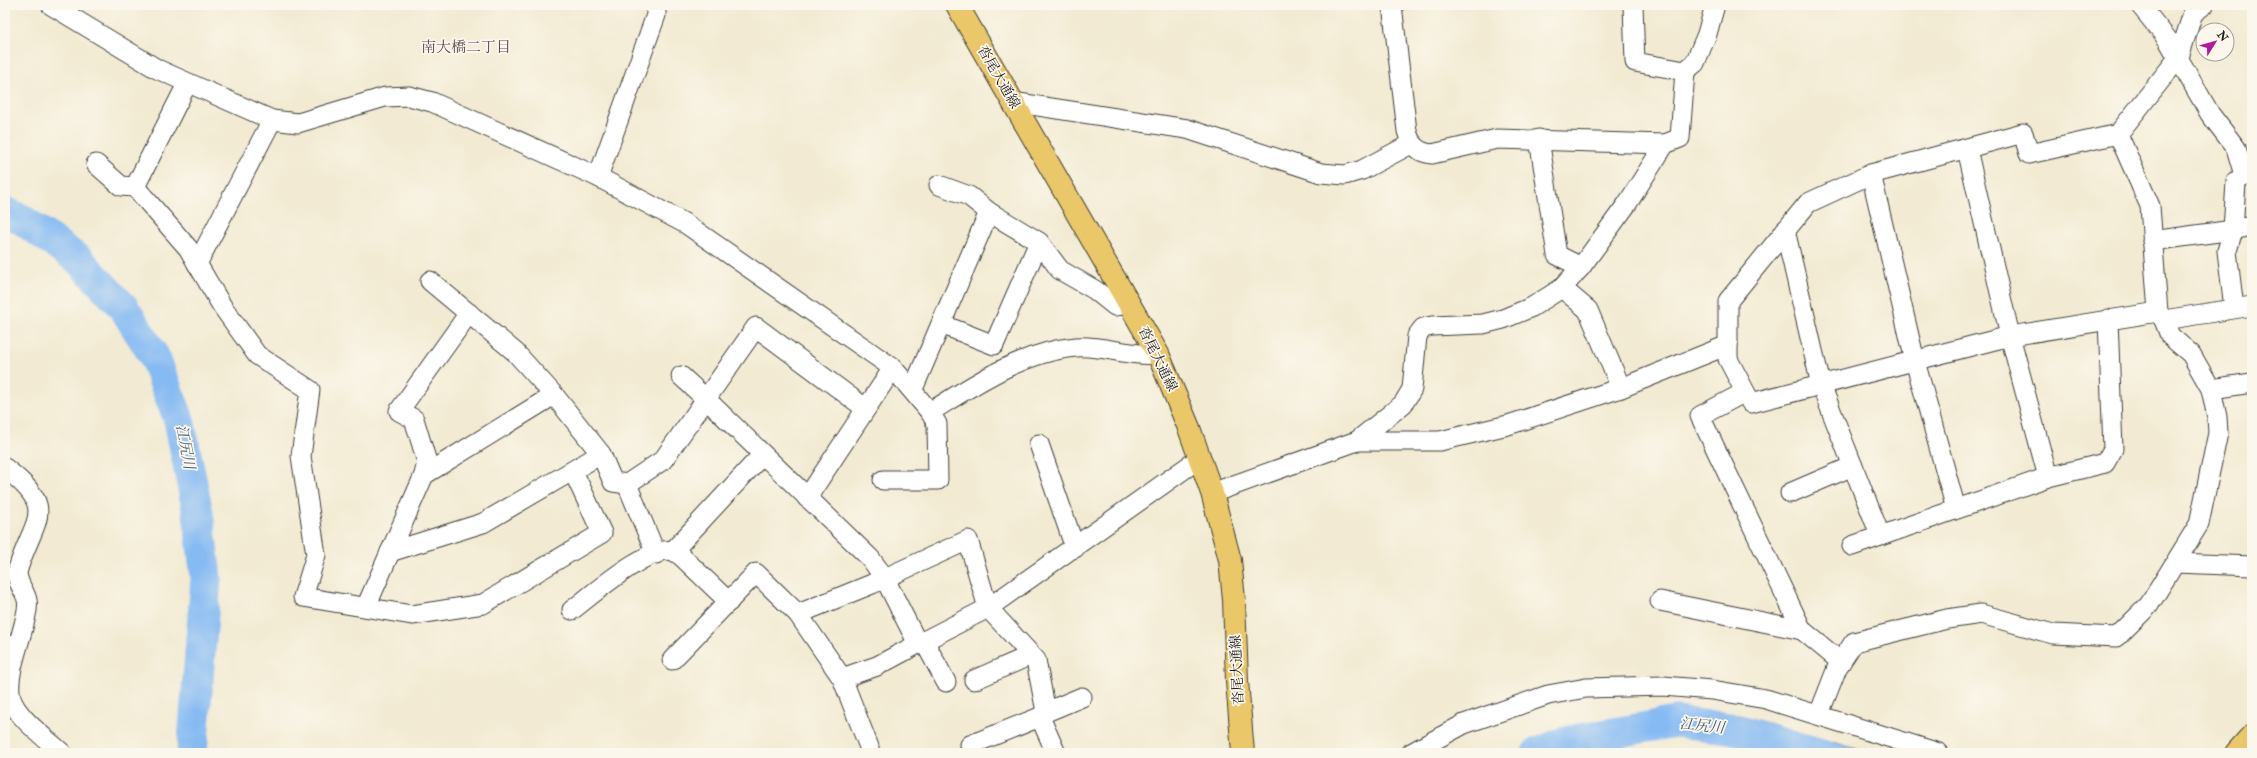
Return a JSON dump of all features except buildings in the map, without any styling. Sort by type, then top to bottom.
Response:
[{"type":"main road","name":"沓尾大通線","points":[[957,5],[1158,354],[1190,428],[1212,493],[1230,560],[1234,600],[1237,681],[1243,753]]},
{"type":"main road","points":[[2236,753],[2252,735]]},
{"type":"street","points":[[51,5],[157,69],[187,84],[272,120],[298,123],[385,97],[408,96],[432,102],[598,177],[686,224],[893,368],[913,389],[937,424],[938,480],[883,480]]},
{"type":"street","points":[[598,177],[656,15],[656,5]]},
{"type":"street","points":[[1392,5],[1407,131],[1411,144],[1422,153],[1432,154],[1497,139],[1539,139],[1665,144],[1680,138],[1685,71],[1695,63],[1707,34],[1715,5]]},
{"type":"street","points":[[1633,5],[1636,62],[1685,71]]},
{"type":"street","points":[[2140,5],[2179,57],[2210,114],[2236,148],[2248,175],[2236,182],[2233,230],[2227,251],[2243,307],[2161,316],[2108,319],[2010,336],[1751,403],[1728,359],[1728,301],[1808,202],[1871,174],[2023,133],[2029,154],[2118,134],[2179,57],[2193,13],[2204,5]]},
{"type":"street","points":[[135,187],[187,84]]},
{"type":"street","points":[[1012,102],[1187,129],[1321,173],[1345,175],[1362,170],[1411,144]]},
{"type":"street","points":[[197,264],[272,120]]},
{"type":"street","points":[[1819,714],[1841,662],[1854,642],[1946,619],[1981,614],[2053,634],[2117,637],[2149,605],[2199,524],[2216,452],[2217,417],[2211,389],[2191,354],[2170,336],[2161,316],[2152,241],[2150,206],[2118,134]]},
{"type":"street","points":[[1539,139],[1557,255],[1581,267]]},
{"type":"street","points":[[1212,493],[1357,441],[1404,404],[1412,389],[1417,336],[1423,328],[1432,326],[1483,324],[1503,319],[1532,306],[1562,288],[1581,267],[1627,204],[1665,144]]},
{"type":"street","points":[[1967,148],[2010,336],[2048,477]]},
{"type":"street","points":[[96,164],[121,186],[135,187],[188,248],[222,306],[257,355],[310,390],[301,456],[316,555],[303,597],[412,616],[483,604],[602,533],[573,471]]},
{"type":"street","points":[[1871,174],[1915,361],[1956,509]]},
{"type":"street","points":[[939,186],[969,196],[990,212],[1038,242],[1060,270],[1095,290],[1115,306],[1130,304]]},
{"type":"street","points":[[913,389],[990,212]]},
{"type":"street","points":[[2152,241],[2252,226]]},
{"type":"street","points":[[1785,230],[1821,385],[1880,535]]},
{"type":"street","points":[[941,324],[994,345],[1038,242]]},
{"type":"street","points":[[430,281],[516,352],[554,395],[601,454],[613,482],[627,484],[662,460],[756,327],[865,408]]},
{"type":"street","points":[[1562,288],[1588,310],[1621,388]]},
{"type":"street","points":[[366,607],[424,475],[427,462],[414,419],[399,411],[469,313]]},
{"type":"street","points":[[1852,546],[2048,477],[2105,463],[2113,448],[2108,319]]},
{"type":"street","points":[[1357,441],[1440,441],[1508,425],[1621,388],[1728,345]]},
{"type":"street","points":[[930,412],[973,385],[1024,359],[1042,354],[1077,347],[1141,356],[1158,354]]},
{"type":"street","points":[[807,498],[865,408],[893,368]]},
{"type":"street","points":[[681,376],[870,558],[884,577],[921,643],[946,682]]},
{"type":"street","points":[[2211,389],[2252,383]]},
{"type":"street","points":[[1745,392],[1700,416],[1802,630],[1841,662]]},
{"type":"street","points":[[424,475],[554,395]]},
{"type":"street","points":[[1039,444],[1075,548]]},
{"type":"street","points":[[390,552],[483,523],[601,454]]},
{"type":"street","points":[[572,610],[597,593],[627,567],[665,553],[762,455]]},
{"type":"street","points":[[842,678],[877,666],[988,608],[1075,548],[1200,458]]},
{"type":"street","points":[[1790,494],[1853,466]]},
{"type":"street","points":[[5,468],[24,482],[34,495],[38,510],[38,521],[17,570],[18,580],[27,601],[26,615],[10,685],[11,699],[18,711],[62,753]]},
{"type":"street","points":[[627,484],[665,553]]},
{"type":"street","points":[[798,614],[968,540],[988,608],[1036,660],[1043,715],[1056,753]]},
{"type":"street","points":[[665,553],[681,556],[729,602]]},
{"type":"street","points":[[2176,563],[2252,566]]},
{"type":"street","points":[[672,660],[756,572],[798,614],[842,678],[869,747],[869,753]]},
{"type":"street","points":[[1660,601],[1802,630]]},
{"type":"street","points":[[974,680],[1031,655]]},
{"type":"street","points":[[1411,753],[1464,724],[1548,695],[1586,688],[1663,686],[1712,690],[1766,699],[1819,714],[1939,753]]},
{"type":"street","points":[[973,753],[970,745],[1082,697]]},
{"type":"water","points":[[1682,713],[1740,715],[1871,753],[1782,753]]},
{"type":"waterway","name":"江尻川","points":[[5,212],[21,219],[79,260],[124,308],[154,356],[179,420],[198,513],[206,578],[192,753]]},
{"type":"waterway","name":"江尻川","points":[[1537,753],[1564,742],[1675,722],[1730,728],[1818,753]]},
{"type":"district","name":"南大橋二丁目","points":[[466,47]]}]
